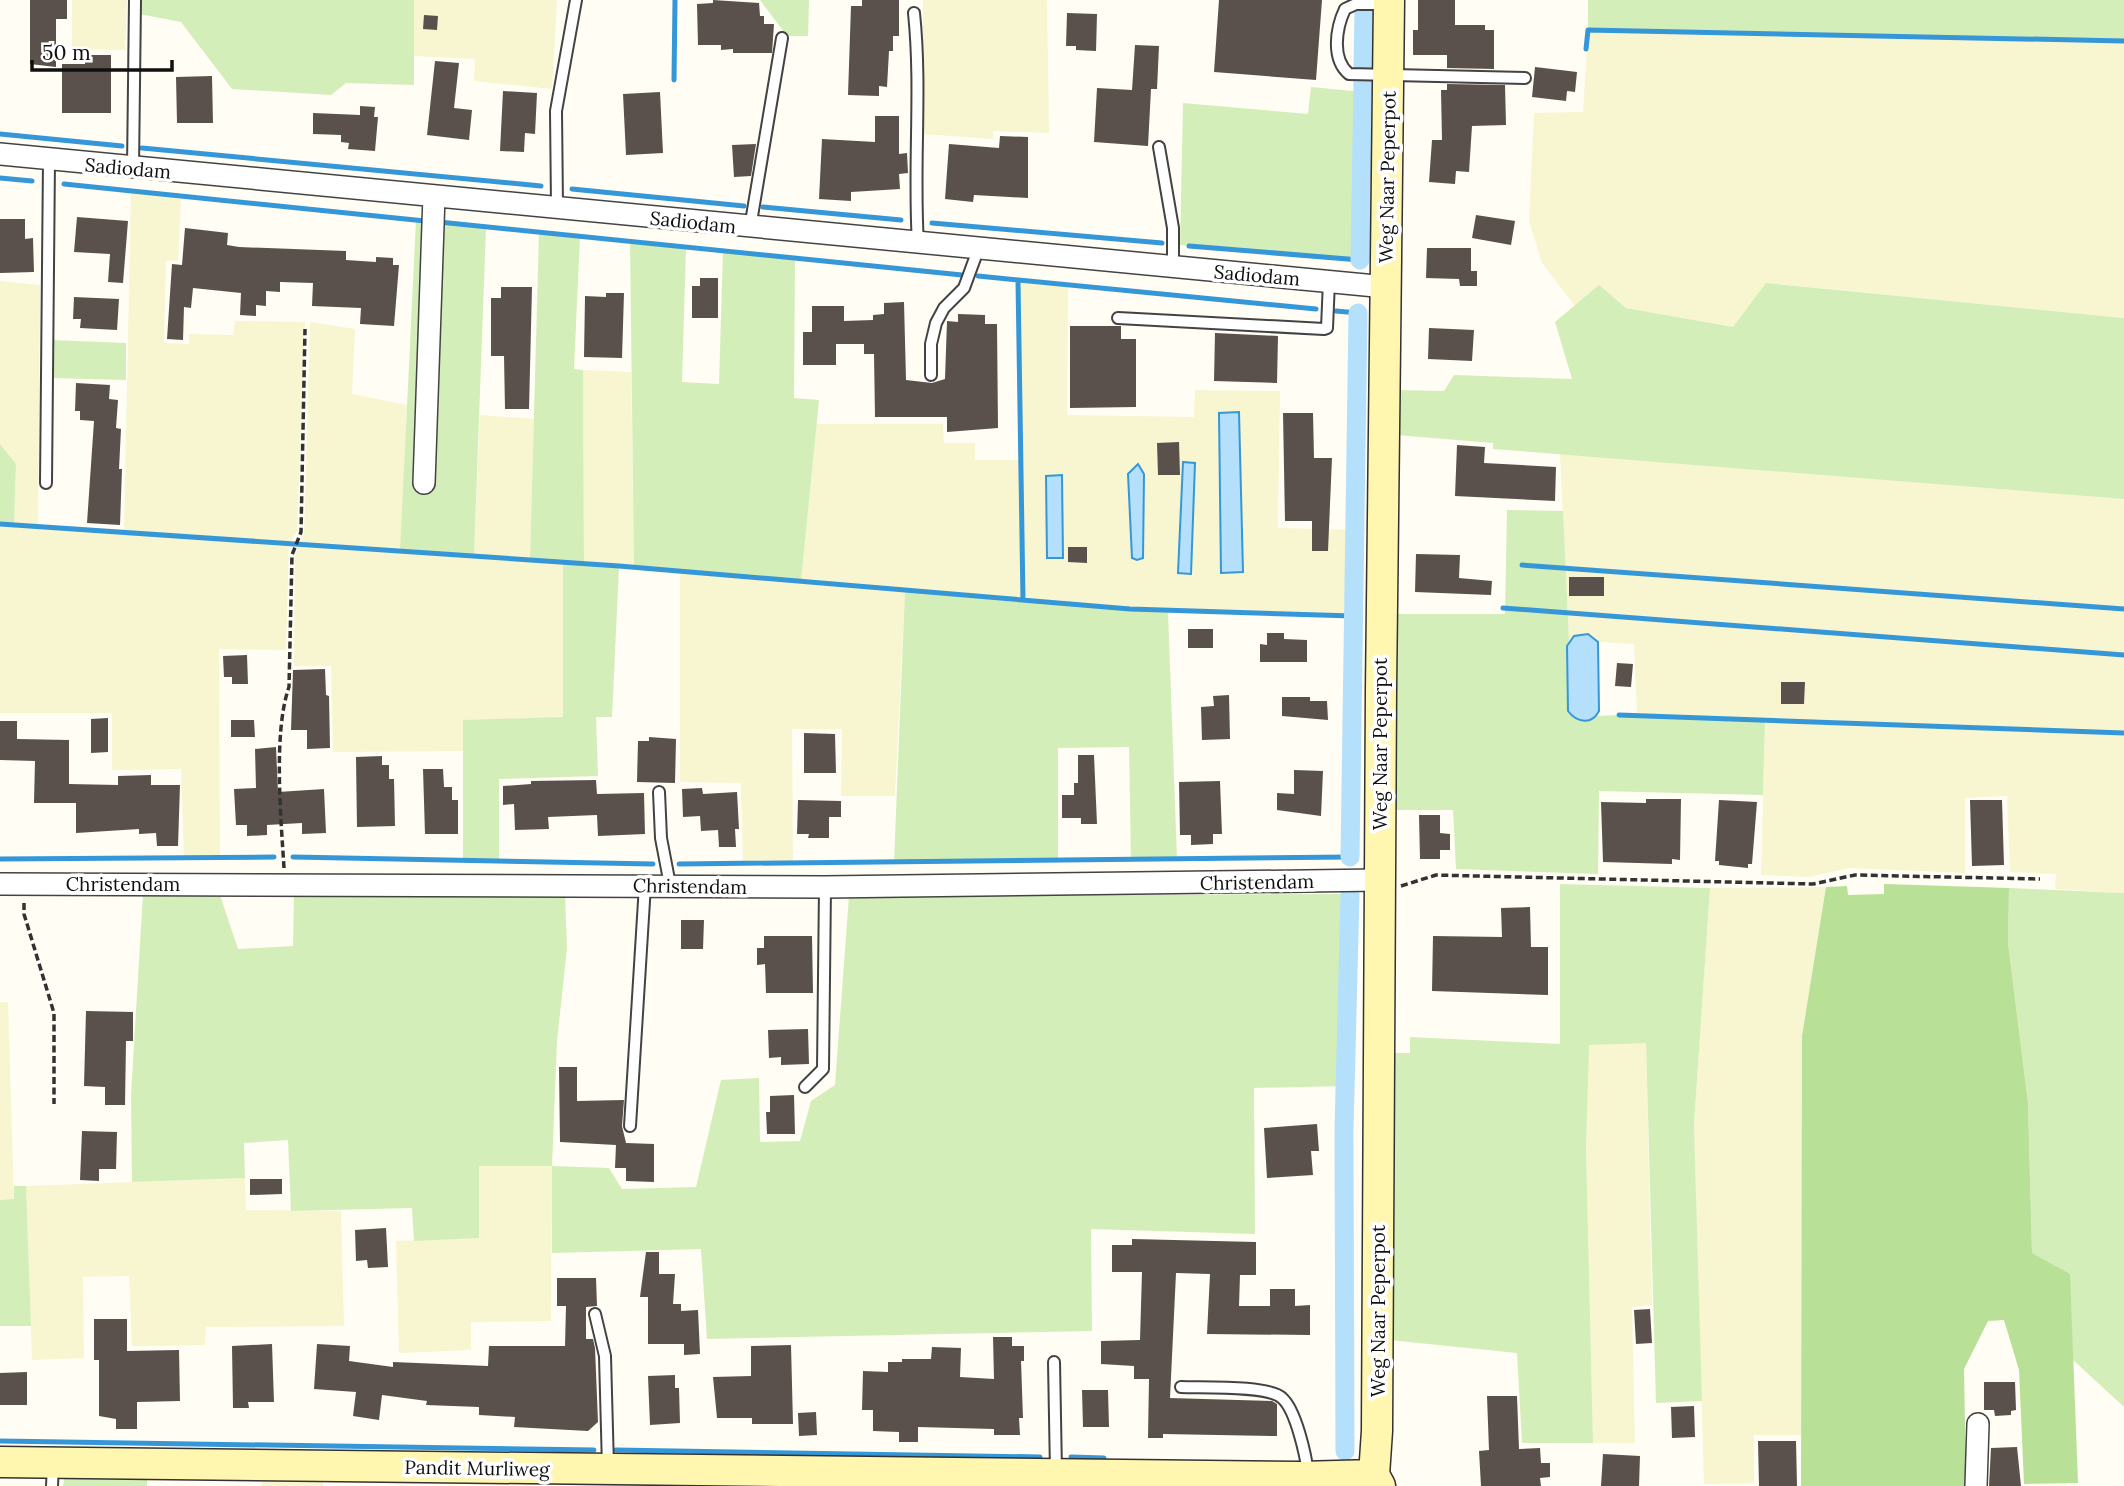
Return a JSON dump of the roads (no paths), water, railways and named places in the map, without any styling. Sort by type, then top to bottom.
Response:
[{"type":"street","name":"Weg Naar Peperpot","points":[[1377,1480],[1379,886],[1389,2]]},
{"type":"street","name":"Sadiodam","points":[[0,154],[557,206],[978,250],[1386,287]]},
{"type":"street","points":[[424,483],[430,236],[434,196]]},
{"type":"street","name":"Christendam","points":[[0,884],[1379,886]]},
{"type":"street","points":[[1976,1486],[1978,1424]]},
{"type":"street","name":"Pandit Murliweg","points":[[0,1462],[52,1474],[608,1469],[1308,1476],[1377,1480]]},
{"type":"lane","points":[[133,168],[135,0]]},
{"type":"lane","points":[[557,206],[556,111],[576,0]]},
{"type":"lane","points":[[1389,2],[1356,4],[1345,9],[1338,32],[1338,54],[1342,68],[1357,76],[1525,78]]},
{"type":"lane","points":[[914,13],[919,56],[915,203],[918,244]]},
{"type":"lane","points":[[750,228],[782,38]]},
{"type":"lane","points":[[1159,147],[1173,228],[1173,267]]},
{"type":"lane","points":[[46,484],[49,160]]},
{"type":"lane","points":[[931,375],[936,323],[944,308],[964,288],[978,250]]},
{"type":"lane","points":[[1118,318],[1324,330],[1327,328],[1329,281]]},
{"type":"lane","points":[[659,792],[661,838],[670,886]]},
{"type":"lane","points":[[630,1126],[645,885]]},
{"type":"lane","points":[[805,1087],[823,1069],[825,887]]},
{"type":"lane","points":[[594,1314],[605,1356],[608,1469]]},
{"type":"lane","points":[[1054,1362],[1056,1474]]},
{"type":"lane","points":[[1181,1387],[1266,1391],[1281,1396],[1289,1406],[1306,1457],[1308,1476]]},
{"type":"water","points":[[1239,412],[1243,572],[1221,573],[1219,413]]},
{"type":"water","points":[[1183,462],[1195,463],[1191,574],[1178,573]]},
{"type":"water","points":[[1138,464],[1144,474],[1143,558],[1137,560],[1132,558],[1128,474]]},
{"type":"water","points":[[1062,475],[1063,558],[1047,558],[1046,476]]},
{"type":"water","points":[[1588,634],[1598,642],[1599,711],[1592,719],[1584,721],[1568,711],[1567,646],[1574,636]]},
{"type":"waterway","points":[[674,80],[675,0]]},
{"type":"waterway","points":[[1363,71],[1364,9]]},
{"type":"waterway","points":[[1586,49],[1588,30],[2124,41]]},
{"type":"waterway","points":[[1360,260],[1363,81]]},
{"type":"waterway","points":[[0,134],[122,146]]},
{"type":"waterway","points":[[142,148],[541,186]]},
{"type":"waterway","points":[[0,178],[32,181]]},
{"type":"waterway","points":[[64,184],[425,221]]},
{"type":"waterway","points":[[572,189],[744,206]]},
{"type":"waterway","points":[[763,207],[901,220]]},
{"type":"waterway","points":[[439,222],[962,275]]},
{"type":"waterway","points":[[932,223],[1162,243]]},
{"type":"waterway","points":[[1189,246],[1360,260]]},
{"type":"waterway","points":[[978,276],[1316,309]]},
{"type":"waterway","points":[[1018,281],[1023,600]]},
{"type":"waterway","points":[[1336,311],[1358,313]]},
{"type":"waterway","points":[[1350,857],[1358,313]]},
{"type":"waterway","points":[[0,524],[619,566],[1130,609],[1353,616]]},
{"type":"waterway","points":[[1522,565],[2124,609]]},
{"type":"waterway","points":[[1503,608],[2124,655]]},
{"type":"waterway","points":[[1619,715],[2124,733]]},
{"type":"waterway","points":[[0,859],[274,857]]},
{"type":"waterway","points":[[293,857],[653,864]]},
{"type":"waterway","points":[[679,864],[1350,857]]},
{"type":"waterway","points":[[1345,1451],[1344,1130],[1350,894]]},
{"type":"waterway","points":[[0,1441],[594,1450]]},
{"type":"waterway","points":[[616,1450],[1040,1457]]},
{"type":"waterway","points":[[1071,1457],[1104,1458]]}]
